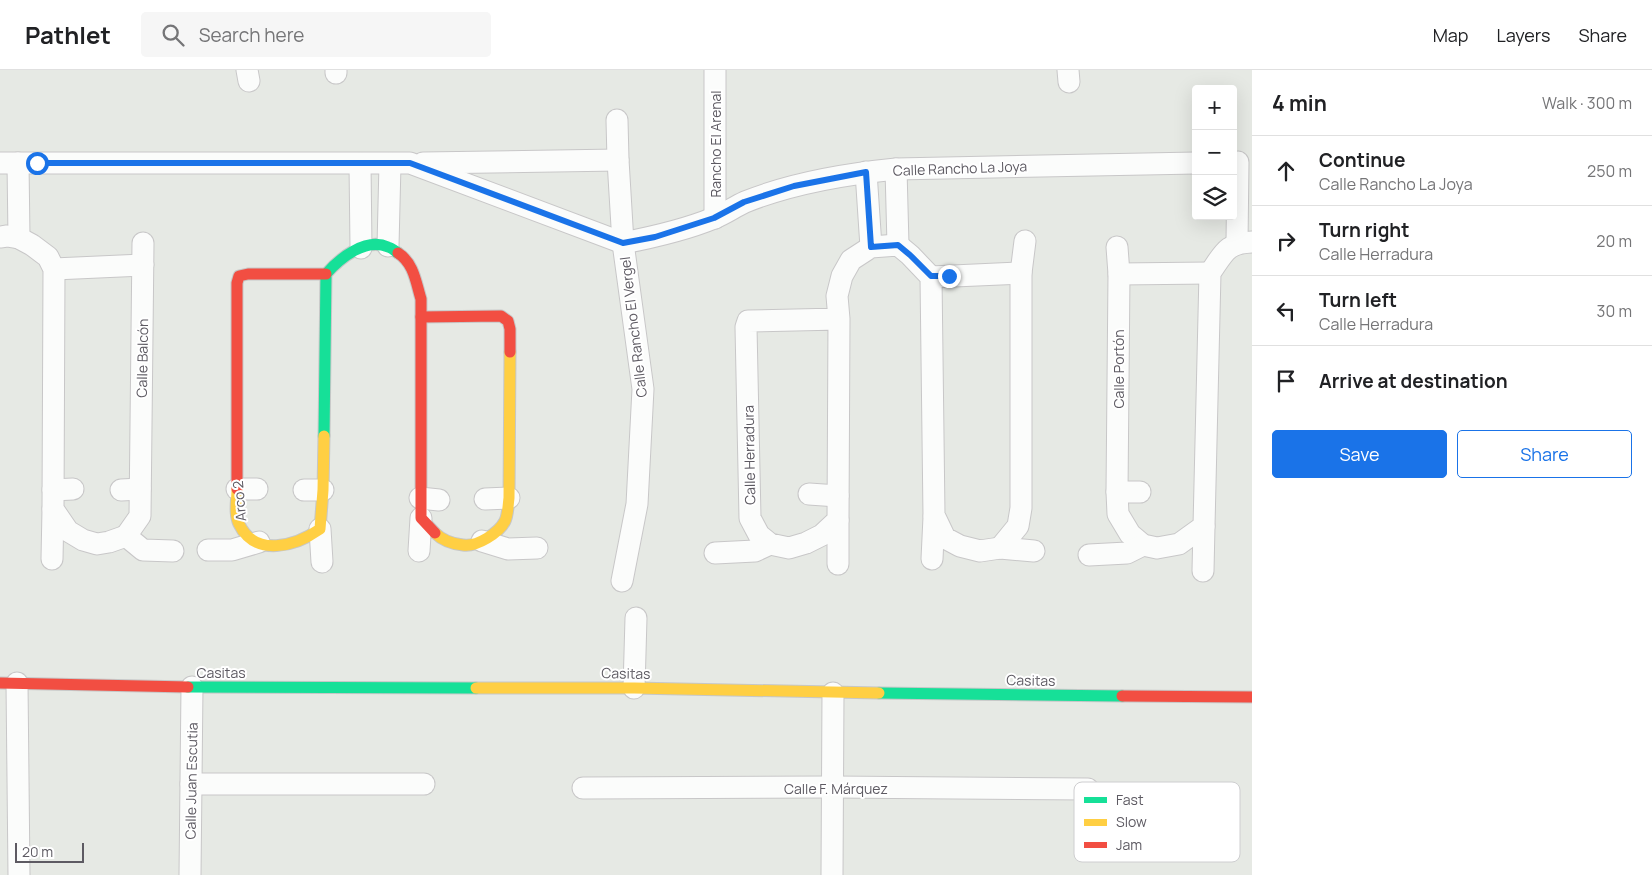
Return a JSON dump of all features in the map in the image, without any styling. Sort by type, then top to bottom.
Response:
[{"type":"street","name":"Rancho El Arenal","points":[[714,218],[715,70]]},
{"type":"street","name":"Calle Rancho El Vergel","points":[[617,120],[623,243],[643,389],[637,504],[622,581]]},
{"type":"street","points":[[52,559],[60,496],[54,269],[48,257],[10,238],[9,163],[400,164],[618,160]]},
{"type":"street","points":[[1203,570],[1204,526],[1198,491],[1210,273],[1224,252],[1244,242],[1241,162]]},
{"type":"street","name":"Calle Rancho La Joya","points":[[623,243],[655,237],[714,218],[744,202],[794,186],[866,172],[896,169],[1192,163]]},
{"type":"street","points":[[360,164],[361,248]]},
{"type":"street","points":[[400,164],[623,243]]},
{"type":"street","points":[[388,246],[400,164]]},
{"type":"street","points":[[896,169],[898,245]]},
{"type":"street","points":[[866,172],[871,247]]},
{"type":"street","points":[[1000,548],[1018,526],[1021,508],[1012,488],[1021,273],[1025,241]]},
{"type":"street","name":"Calle Balcón","points":[[126,536],[140,516],[130,490],[143,265],[142,243]]},
{"type":"street","points":[[322,562],[320,529],[313,490],[326,274],[343,256],[361,248],[377,245],[388,246],[406,259],[414,275],[421,299],[426,505],[419,552]]},
{"type":"street","points":[[838,564],[839,319],[837,296],[842,276],[852,260],[871,247],[898,245],[931,276],[943,490],[934,515],[932,559]]},
{"type":"street","name":"Calle Portón","points":[[1117,247],[1119,274],[1118,514],[1130,534],[1144,545]]},
{"type":"street","points":[[54,269],[143,265]]},
{"type":"street","points":[[931,276],[1021,273]]},
{"type":"street","points":[[1119,274],[1210,273]]},
{"type":"street","name":"Arco 2","points":[[259,542],[246,535],[238,522],[247,489],[237,283],[239,276],[248,274],[326,274]]},
{"type":"street","points":[[422,317],[501,316],[508,320],[510,328],[509,498],[506,520],[496,533],[482,541],[465,546],[449,542],[436,535],[426,505]]},
{"type":"street","name":"Calle Herradura","points":[[770,544],[759,536],[750,518],[759,496],[746,328],[748,321],[839,319]]},
{"type":"street","points":[[1117,492],[1140,492]]},
{"type":"street","points":[[810,494],[838,496]]},
{"type":"street","points":[[60,496],[68,531],[83,540],[97,544],[126,536],[143,550],[173,551]]},
{"type":"street","points":[[485,500],[509,498]]},
{"type":"street","points":[[934,515],[946,538],[960,546],[980,551],[1000,548],[1034,551]]},
{"type":"street","points":[[715,553],[755,551],[770,544],[788,548],[806,543],[822,535],[838,520]]},
{"type":"street","points":[[1090,555],[1127,553],[1144,545],[1158,548],[1179,544],[1204,526]]},
{"type":"street","points":[[208,550],[232,550],[259,542],[278,547],[297,543],[312,536],[320,529]]},
{"type":"street","points":[[482,541],[508,549],[537,548]]},
{"type":"street","points":[[634,688],[636,618]]},
{"type":"street","points":[[8,683],[19,875]]},
{"type":"street","name":"Casitas","points":[[8,683],[192,687],[634,688],[833,693],[1252,697]]},
{"type":"street","name":"Calle Juan Escutia","points":[[190,875],[192,687]]},
{"type":"street","points":[[832,875],[833,693]]},
{"type":"street","points":[[191,784],[424,784]]},
{"type":"street","name":"Calle F. Márquez","points":[[583,788],[1074,789]]},
{"type":"traffic: fast","points":[[324,436],[326,274],[338,262],[362,247],[380,245],[391,248],[398,253]]},
{"type":"traffic: fast","points":[[188,687],[476,688]]},
{"type":"traffic: fast","points":[[879,693],[1122,696]]},
{"type":"traffic: slow","points":[[435,533],[452,543],[475,544],[498,530],[505,521],[509,498],[510,352]]},
{"type":"traffic: slow","points":[[237,489],[237,520],[246,535],[255,542],[276,546],[288,544],[320,529],[324,436]]},
{"type":"traffic: slow","points":[[476,688],[634,688],[879,693]]},
{"type":"traffic: jam","points":[[398,253],[408,262],[416,280],[421,299],[421,518],[435,533]]},
{"type":"traffic: jam","points":[[237,489],[237,283],[239,276],[248,274],[326,274]]},
{"type":"traffic: jam","points":[[421,317],[501,316],[508,321],[510,352]]},
{"type":"traffic: jam","points":[[0,683],[188,687]]},
{"type":"traffic: jam","points":[[1122,696],[1252,697]]},
{"type":"route","points":[[37,163],[410,163],[623,243],[655,237],[714,218],[744,202],[794,186],[866,172],[871,247],[898,245],[931,276],[949,276]]}]
